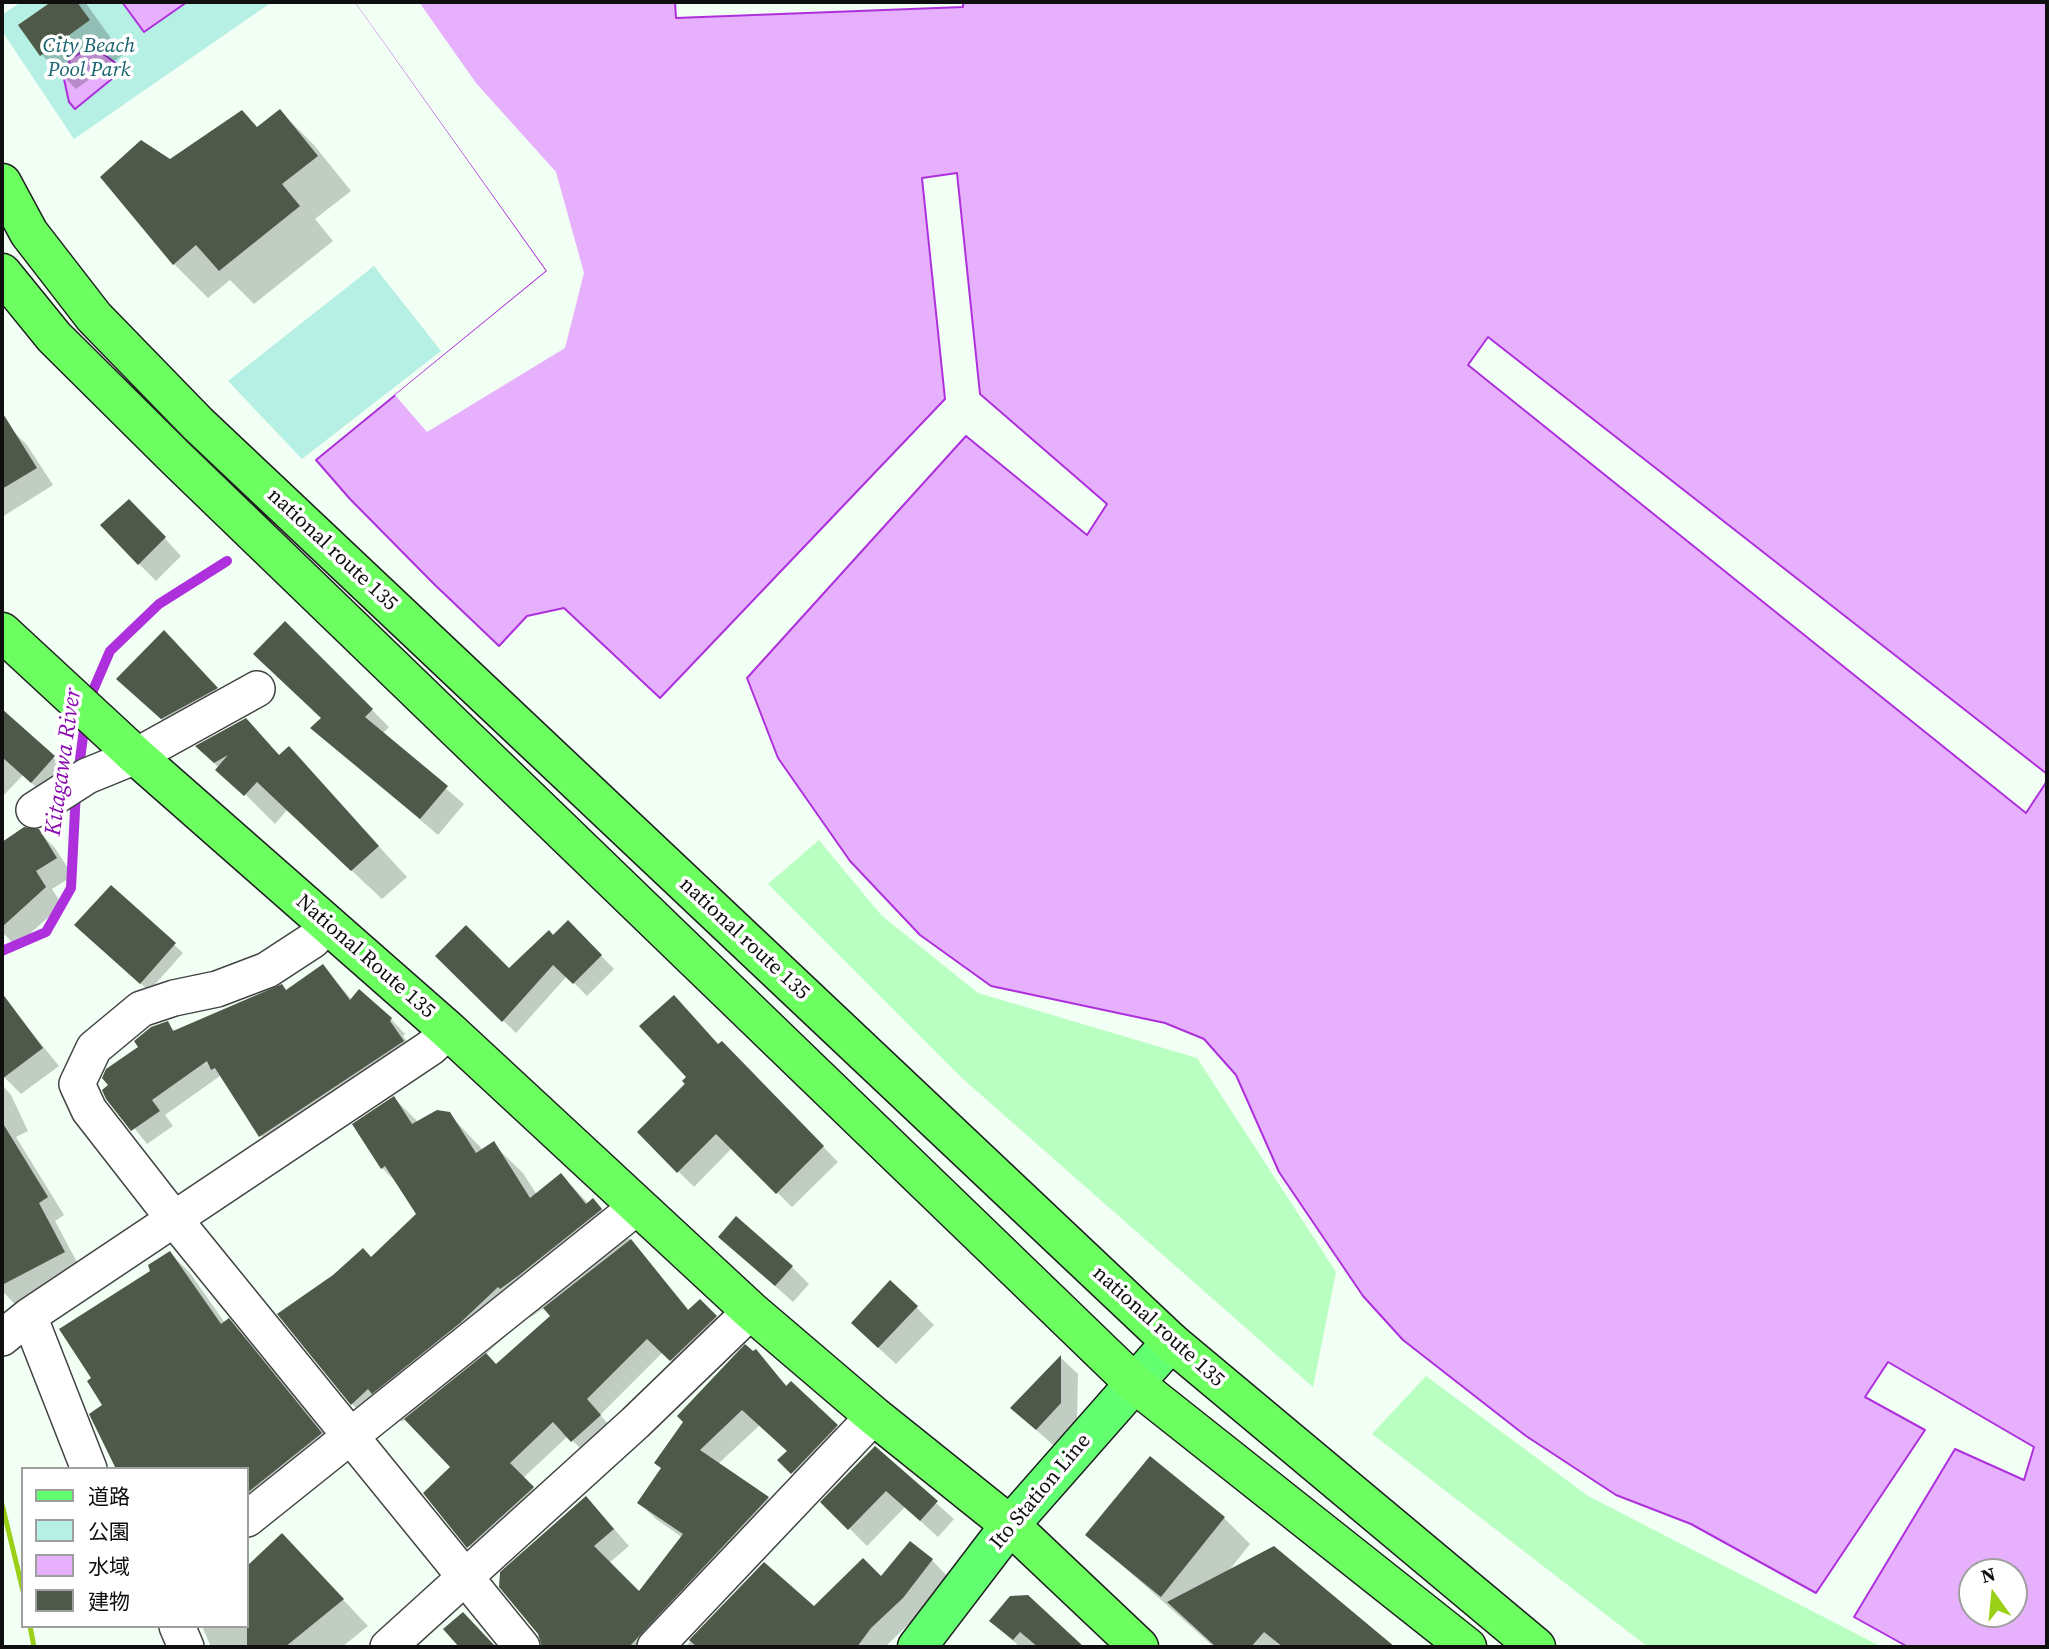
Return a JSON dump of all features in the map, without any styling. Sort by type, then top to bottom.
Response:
[{"type":"highway","name":"national route 135","points":[[2,183],[29,233],[94,317],[198,424],[1171,1342],[1536,1647]]},
{"type":"highway","name":"national route 135","points":[[2,273],[54,337],[186,468],[1134,1383],[1467,1647]]},
{"type":"highway","name":"National Route 135","points":[[2,632],[136,755],[449,1031],[638,1206]]},
{"type":"highway","points":[[638,1206],[751,1311],[874,1416],[1010,1525],[1139,1647]]},
{"type":"main road","name":"Ito Station Line","points":[[917,1647],[1010,1525],[1171,1342]]},
{"type":"street","points":[[45,802],[87,776],[136,755],[257,689]]},
{"type":"street","points":[[326,924],[313,940],[267,970],[217,989],[174,998],[141,1009],[94,1048],[77,1084],[89,1110],[174,1219],[522,1647]]},
{"type":"street","points":[[2,1338],[29,1316],[430,1048],[449,1031]]},
{"type":"street","points":[[248,1518],[638,1206]]},
{"type":"street","points":[[388,1647],[635,1423],[751,1311]]},
{"type":"street","points":[[29,1316],[88,1467]]},
{"type":"street","points":[[655,1647],[874,1416]]},
{"type":"street","points":[[178,1628],[186,1647]]},
{"type":"green space","name":"City Beach Pool Park","points":[[21,2],[272,2],[74,139],[2,31],[2,15]]},
{"type":"green space","points":[[374,266],[441,351],[302,459],[228,381]]},
{"type":"sand","points":[[819,840],[881,915],[978,993],[1197,1058],[1336,1272],[1313,1387],[963,1079],[768,884]]},
{"type":"sand","points":[[1426,1376],[1588,1496],[1882,1647],[1648,1647],[1372,1434]]},
{"type":"water","points":[[122,2],[187,2],[144,32]]},
{"type":"water","points":[[356,2],[675,2],[676,18],[963,7],[963,2],[2047,2],[2047,774],[1488,337],[1468,365],[2026,813],[2047,781],[2047,1647],[1908,1647],[1854,1617],[1955,1449],[2024,1480],[2034,1447],[1888,1362],[1865,1397],[1925,1430],[1816,1593],[1691,1524],[1616,1495],[1526,1436],[1403,1340],[1363,1296],[1279,1172],[1236,1075],[1204,1039],[1165,1023],[991,986],[920,935],[850,861],[778,758],[747,678],[966,436],[1087,535],[1107,504],[980,394],[957,173],[922,178],[945,399],[660,698],[564,608],[527,616],[499,646],[350,499],[316,460],[547,271]]},
{"type":"water","points":[[92,46],[124,69],[75,109],[69,102],[64,79],[70,59]]},
{"type":"pier","points":[[355,2],[419,2],[476,83],[556,172],[584,273],[565,348],[427,432],[395,395],[547,271]]},
{"type":"building","points":[[51,2],[77,2],[90,20],[40,56],[18,25]]},
{"type":"building","points":[[280,109],[318,156],[282,184],[300,206],[219,271],[196,245],[173,265],[100,177],[141,140],[170,159],[242,110],[257,127]]},
{"type":"building","points":[[2,412],[37,468],[2,489]]},
{"type":"building","points":[[129,499],[166,537],[138,565],[100,525]]},
{"type":"building","points":[[285,621],[373,709],[365,717],[448,786],[420,819],[310,728],[321,718],[253,654]]},
{"type":"building","points":[[164,630],[218,688],[161,719],[116,679]]},
{"type":"building","points":[[2,709],[55,756],[31,783],[2,757]]},
{"type":"building","points":[[246,718],[279,755],[289,746],[379,846],[351,871],[257,782],[244,796],[215,770],[228,755],[214,763],[195,746]]},
{"type":"building","points":[[24,827],[39,829],[57,858],[36,871],[46,887],[2,927],[2,842]]},
{"type":"building","points":[[111,885],[176,943],[140,984],[74,925]]},
{"type":"building","points":[[568,920],[602,955],[573,984],[553,965],[502,1022],[435,956],[466,925],[509,968],[549,930],[553,935]]},
{"type":"building","points":[[323,964],[350,1000],[359,989],[392,1018],[390,1021],[404,1041],[259,1137],[215,1068],[211,1070],[207,1061],[152,1100],[160,1111],[131,1131],[106,1099],[102,1090],[108,1085],[102,1078],[106,1069],[138,1047],[134,1041],[151,1027],[168,1021],[173,1031],[282,984],[286,990]]},
{"type":"building","points":[[2,993],[43,1048],[2,1079]]},
{"type":"building","points":[[674,995],[718,1044],[722,1041],[824,1146],[776,1194],[716,1134],[677,1173],[637,1132],[685,1084],[682,1081],[686,1077],[639,1026]]},
{"type":"building","points":[[394,1096],[412,1124],[437,1110],[450,1112],[476,1153],[494,1141],[530,1198],[561,1173],[586,1204],[593,1198],[602,1209],[518,1276],[500,1289],[498,1287],[460,1323],[372,1394],[368,1389],[351,1405],[277,1314],[333,1275],[363,1248],[371,1257],[416,1214],[385,1166],[381,1169],[352,1124]]},
{"type":"building","points":[[2,1122],[48,1197],[39,1203],[65,1252],[2,1285]]},
{"type":"building","points":[[736,1216],[793,1266],[775,1286],[718,1237]]},
{"type":"building","points":[[631,1239],[688,1310],[700,1299],[717,1316],[670,1361],[647,1339],[587,1399],[601,1415],[571,1442],[553,1422],[510,1463],[534,1487],[467,1548],[423,1493],[450,1467],[404,1419],[486,1353],[496,1364],[550,1316],[543,1308]]},
{"type":"building","points":[[170,1251],[221,1324],[229,1318],[322,1433],[248,1492],[248,1467],[115,1467],[89,1414],[102,1405],[87,1381],[91,1378],[59,1329],[150,1271],[148,1265]]},
{"type":"building","points":[[890,1280],[918,1306],[878,1348],[851,1323]]},
{"type":"building","points":[[745,1344],[753,1351],[756,1349],[786,1386],[791,1381],[838,1425],[791,1474],[777,1460],[787,1451],[742,1410],[700,1450],[769,1497],[629,1647],[542,1647],[538,1634],[499,1587],[500,1572],[586,1496],[614,1529],[594,1546],[639,1591],[683,1534],[637,1503],[661,1468],[654,1463],[683,1422],[677,1416]]},
{"type":"building","points":[[1061,1355],[1061,1403],[1036,1430],[1010,1408]]},
{"type":"building","points":[[875,1446],[938,1501],[920,1521],[886,1491],[848,1530],[820,1502]]},
{"type":"building","points":[[1150,1456],[1225,1517],[1161,1597],[1085,1535]]},
{"type":"building","points":[[282,1533],[344,1599],[285,1647],[247,1647],[248,1565]]},
{"type":"building","points":[[910,1541],[933,1559],[903,1598],[871,1628],[857,1647],[697,1647],[689,1640],[764,1562],[814,1606],[863,1558],[881,1576]]},
{"type":"building","points":[[1274,1546],[1395,1647],[1283,1647],[1264,1632],[1251,1647],[1216,1647],[1167,1602]]},
{"type":"building","points":[[1028,1595],[1084,1647],[1038,1647],[1020,1632],[1013,1640],[989,1621],[1010,1596]]},
{"type":"building","points":[[463,1612],[496,1647],[459,1647],[443,1629]]},
{"type":"waterway","name":"Kitagawa River","points":[[88,702],[110,651],[159,604],[227,561]]},
{"type":"waterway","name":"Kitagawa River","points":[[78,775],[85,721]]},
{"type":"waterway","name":"Kitagawa River","points":[[2,951],[46,932],[71,888],[76,791]]},
{"type":"railway","points":[[2,1504],[21,1583]]},
{"type":"railway","points":[[30,1628],[34,1647]]}]
